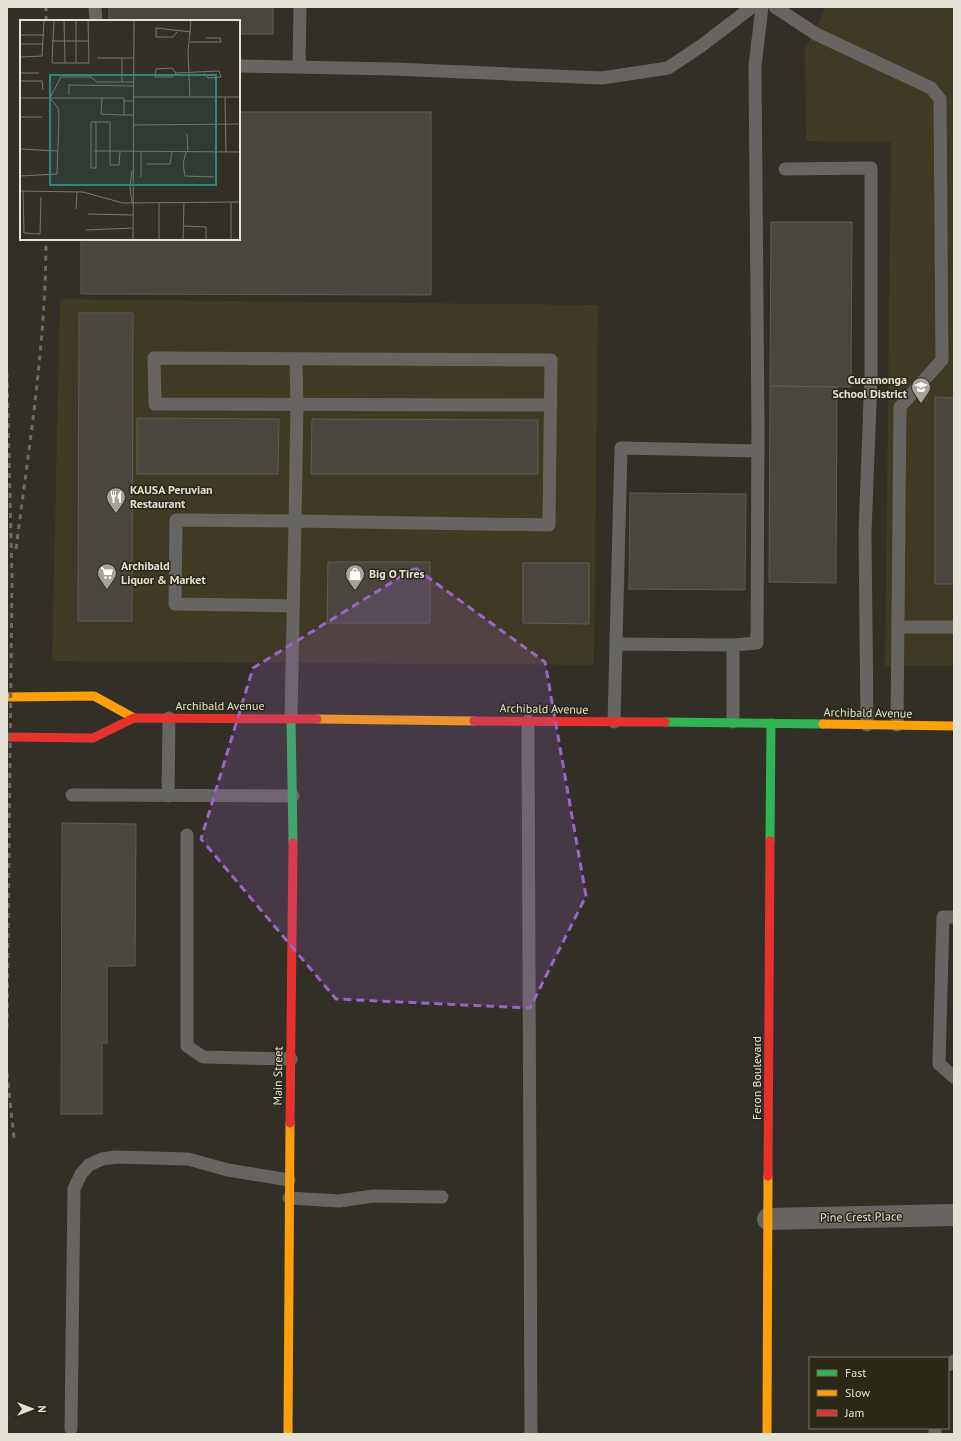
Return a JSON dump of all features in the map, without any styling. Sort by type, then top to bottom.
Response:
[{"type":"street","name":"Archibald Avenue","points":[[7,697],[94,696],[134,718]]},
{"type":"street","name":"Archibald Avenue","points":[[7,737],[93,738],[134,718],[771,722],[954,726]]},
{"type":"street","name":"Main Street","points":[[288,1434],[293,796],[291,718]]},
{"type":"street","name":"Feron Boulevard","points":[[767,1434],[771,722]]},
{"type":"street","name":"Pine Crest Place","points":[[768,1219],[954,1215]]},
{"type":"lane","points":[[95,7],[96,20]]},
{"type":"lane","points":[[298,67],[300,7]]},
{"type":"lane","points":[[240,66],[394,69],[602,78],[668,68],[701,46],[752,7]]},
{"type":"lane","points":[[616,644],[733,645],[757,643],[758,451],[755,66],[762,7]]},
{"type":"lane","points":[[775,7],[816,34],[931,88],[940,99],[942,360],[900,407],[897,725]]},
{"type":"lane","points":[[785,169],[871,168],[871,376],[865,532],[867,725]]},
{"type":"lane","points":[[293,606],[175,604],[176,520],[549,525],[551,406],[551,360],[408,358],[154,358],[155,404],[551,406]]},
{"type":"lane","points":[[291,718],[297,405],[296,359]]},
{"type":"lane","points":[[614,722],[621,448],[758,451]]},
{"type":"lane","points":[[898,627],[954,627]]},
{"type":"lane","points":[[733,645],[733,722]]},
{"type":"lane","points":[[168,796],[169,718]]},
{"type":"lane","points":[[528,721],[531,1434]]},
{"type":"lane","points":[[72,795],[293,796]]},
{"type":"lane","points":[[187,835],[187,1046],[203,1057],[291,1059]]},
{"type":"lane","points":[[954,917],[943,917],[939,1064],[954,1077]]},
{"type":"lane","points":[[71,1429],[74,1189],[81,1174],[89,1165],[102,1159],[116,1157],[188,1159],[228,1170],[289,1180]]},
{"type":"lane","points":[[289,1198],[339,1200],[373,1196],[442,1197]]},
{"type":"highlighted area","points":[[415,568],[545,662],[586,896],[530,1008],[336,999],[201,839],[253,668]]},
{"type":"shaded area","name":"Cucamonga School District","points":[[826,7],[954,7],[954,666],[885,666],[891,142],[806,141],[805,49]]},
{"type":"shaded area","points":[[60,299],[598,305],[594,665],[52,661]]},
{"type":"building","points":[[109,7],[273,7],[273,34],[240,34],[240,20],[109,20]]},
{"type":"building","points":[[240,112],[431,112],[431,295],[81,294],[81,240],[240,240]]},
{"type":"building","points":[[771,222],[852,222],[851,387],[770,386]]},
{"type":"building","points":[[79,313],[133,313],[132,621],[78,621]]},
{"type":"building","points":[[770,386],[837,387],[836,583],[769,582]]},
{"type":"building","points":[[935,397],[954,398],[954,584],[935,584]]},
{"type":"building","points":[[137,418],[279,419],[278,474],[137,474]]},
{"type":"building","points":[[312,419],[538,420],[538,474],[311,474]]},
{"type":"building","points":[[630,493],[746,494],[745,590],[629,589]]},
{"type":"building","points":[[328,562],[430,562],[430,623],[327,623]]},
{"type":"building","points":[[523,563],[589,563],[589,624],[523,623]]},
{"type":"building","points":[[62,823],[136,824],[135,966],[107,966],[107,1043],[102,1043],[102,1114],[61,1114]]},
{"type":"railway","points":[[46,7],[46,20]]},
{"type":"railway","points":[[16,549],[40,356],[46,240]]},
{"type":"railway","points":[[7,373],[12,579],[7,1034]]},
{"type":"railway","points":[[7,1073],[14,1138]]},
{"type":"traffic: fast","points":[[291,718],[293,843]]},
{"type":"traffic: fast","points":[[665,722],[823,724]]},
{"type":"traffic: fast","points":[[770,841],[771,723]]},
{"type":"traffic: slow","points":[[7,697],[94,696],[134,718]]},
{"type":"traffic: slow","points":[[317,719],[474,721]]},
{"type":"traffic: slow","points":[[823,724],[954,726]]},
{"type":"traffic: slow","points":[[288,1434],[290,1123]]},
{"type":"traffic: slow","points":[[767,1434],[768,1176]]},
{"type":"traffic: jam","points":[[7,737],[93,738],[134,718],[317,719]]},
{"type":"traffic: jam","points":[[474,721],[665,722]]},
{"type":"traffic: jam","points":[[768,1176],[770,841]]},
{"type":"traffic: jam","points":[[290,1123],[293,843]]},
{"type":"place","name":"Cucamonga School District","points":[[921,404]]},
{"type":"place","name":"KAUSA Peruvian Restaurant","points":[[116,514]]},
{"type":"place","name":"Archibald Liquor & Market","points":[[107,590]]},
{"type":"place","name":"Big O Tires","points":[[355,591]]}]
